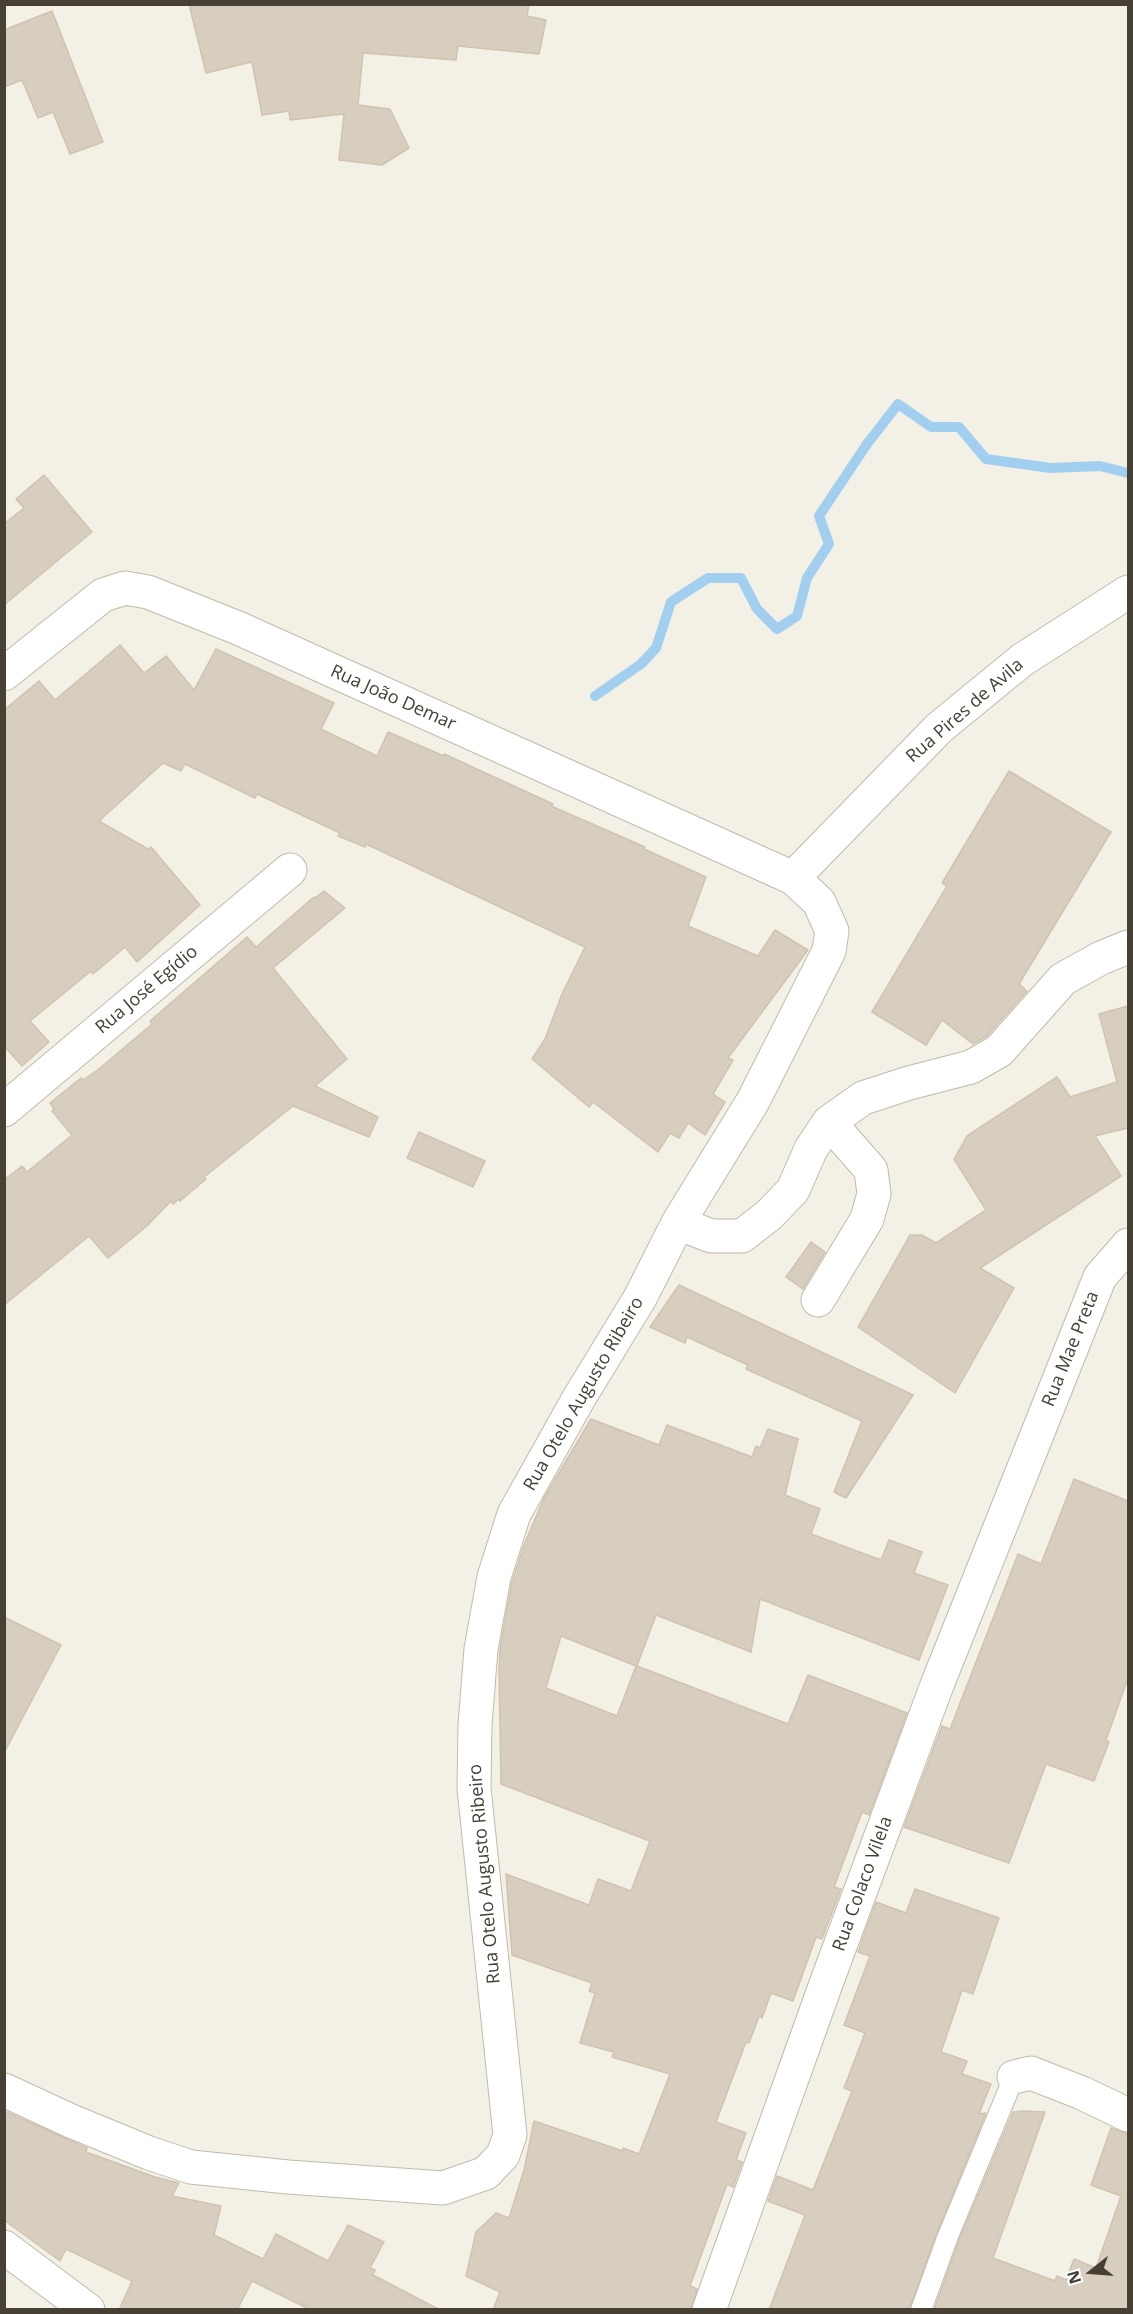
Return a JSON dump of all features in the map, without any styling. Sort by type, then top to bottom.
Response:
[{"type":"street","name":"Rua João Demar","points":[[4,674],[103,595],[125,588],[148,592],[238,628],[793,878]]},
{"type":"street","name":"Rua Pires de Avila","points":[[793,878],[939,729],[1022,660],[1128,592]]},
{"type":"street","name":"Rua José Egídio","points":[[4,1110],[290,870]]},
{"type":"street","name":"Rua Otelo Augusto Ribeiro","points":[[4,2090],[149,2153],[192,2167],[288,2177],[443,2188],[486,2174],[502,2155],[510,2135],[474,1788],[475,1725],[481,1649],[494,1577],[514,1514],[579,1398],[640,1298],[678,1223],[753,1101],[829,951],[832,931],[819,902],[793,878]]},
{"type":"street","points":[[678,1223],[711,1236],[742,1236],[769,1215],[793,1190],[811,1149],[829,1122],[863,1098],[971,1067],[999,1051],[1063,979],[1101,958],[1128,947]]},
{"type":"street","points":[[818,1300],[867,1219],[874,1194],[871,1170],[829,1122]]},
{"type":"street","name":"Rua Mae Preta","points":[[1027,1461],[1100,1277],[1128,1245]]},
{"type":"street","name":"Rua Colaco Vilela","points":[[709,2310],[827,1981],[937,1685],[1027,1461]]},
{"type":"street","points":[[1014,2076],[1031,2073],[1082,2093],[1128,2115]]},
{"type":"street","points":[[4,2247],[81,2307]]},
{"type":"lane","points":[[921,2310],[948,2235],[1014,2076]]},
{"type":"building","points":[[189,4],[529,4],[527,16],[546,20],[539,54],[458,46],[456,60],[363,53],[358,105],[390,109],[409,148],[382,165],[339,160],[344,114],[290,120],[289,111],[262,115],[252,62],[206,73]]},
{"type":"building","points":[[52,11],[103,142],[70,154],[53,112],[38,118],[22,80],[4,87],[4,30]]},
{"type":"building","points":[[44,475],[92,532],[4,605],[4,524],[24,508],[16,499]]},
{"type":"building","points":[[120,645],[144,673],[166,656],[194,690],[216,649],[334,703],[321,729],[377,756],[388,732],[444,756],[444,754],[706,877],[688,926],[758,956],[775,930],[808,950],[728,1058],[733,1060],[713,1094],[725,1102],[705,1135],[688,1123],[679,1138],[670,1133],[658,1152],[593,1102],[589,1107],[532,1059],[545,1039],[562,994],[585,947],[366,844],[365,847],[338,836],[340,833],[257,794],[255,798],[185,764],[181,771],[163,763],[99,821],[148,849],[151,847],[200,905],[137,962],[125,947],[93,974],[91,971],[30,1021],[49,1042],[22,1066],[4,1046],[4,710],[39,681],[55,700]]},
{"type":"building","points":[[1009,771],[1111,832],[1019,984],[1027,991],[987,1036],[973,1044],[942,1020],[926,1045],[872,1012],[947,886],[942,883]]},
{"type":"building","points":[[324,891],[345,908],[273,968],[347,1059],[315,1086],[378,1117],[369,1137],[293,1106],[204,1177],[206,1179],[180,1201],[179,1199],[173,1204],[171,1201],[147,1226],[108,1258],[89,1236],[4,1305],[4,1180],[22,1166],[27,1172],[72,1135],[52,1111],[54,1109],[50,1103],[81,1078],[83,1080],[99,1069],[152,1024],[150,1021],[247,937],[256,947]]},
{"type":"building","points":[[1128,1006],[1128,1128],[1095,1136],[1121,1176],[980,1268],[1014,1288],[955,1393],[858,1327],[910,1235],[922,1235],[936,1243],[986,1210],[954,1159],[967,1136],[1057,1077],[1070,1097],[1117,1082],[1099,1014]]},
{"type":"building","points":[[419,1132],[485,1161],[473,1187],[407,1158]]},
{"type":"building","points":[[811,1242],[825,1252],[803,1289],[786,1277]]},
{"type":"building","points":[[679,1285],[913,1395],[846,1498],[834,1492],[862,1421],[746,1369],[748,1365],[687,1337],[685,1343],[650,1327]]},
{"type":"building","points":[[591,1419],[659,1445],[667,1425],[752,1457],[756,1446],[760,1448],[768,1429],[798,1439],[785,1495],[820,1509],[811,1534],[881,1560],[889,1540],[922,1552],[914,1573],[948,1585],[919,1660],[760,1599],[751,1652],[656,1615],[637,1666],[788,1724],[808,1675],[907,1713],[869,1815],[862,1812],[834,1887],[841,1889],[822,1939],[816,1937],[793,2001],[771,1993],[762,2018],[759,2016],[749,2043],[746,2042],[716,2122],[746,2133],[736,2160],[742,2162],[733,2187],[727,2184],[690,2286],[697,2289],[691,2310],[493,2310],[500,2292],[466,2276],[476,2232],[496,2213],[509,2218],[524,2170],[534,2121],[623,2151],[623,2148],[639,2154],[670,2074],[612,2057],[614,2052],[580,2043],[595,1993],[589,1991],[592,1983],[512,1955],[506,1874],[589,1905],[598,1879],[631,1891],[650,1841],[501,1784],[500,1648],[512,1582],[524,1545],[544,1498]],"holes":[[[561,1636],[636,1666],[617,1716],[546,1688]]]},
{"type":"building","points":[[1074,1479],[1128,1501],[1128,1678],[1106,1740],[1109,1742],[1094,1781],[1046,1764],[1009,1863],[904,1827],[942,1726],[950,1729],[1018,1554],[1041,1564]]},
{"type":"building","points":[[4,1617],[61,1645],[4,1753]]},
{"type":"building","points":[[915,1889],[999,1918],[973,1994],[962,1990],[941,2052],[967,2061],[962,2074],[991,2084],[979,2114],[986,2113],[937,2232],[909,2310],[769,2310],[805,2215],[768,2201],[777,2176],[813,2190],[852,2091],[844,2088],[865,2033],[844,2025],[870,1956],[858,1952],[876,1902],[906,1913]]},
{"type":"building","points":[[4,2111],[87,2148],[86,2152],[155,2177],[179,2183],[172,2196],[221,2206],[214,2235],[263,2259],[276,2234],[328,2261],[348,2225],[384,2242],[370,2268],[375,2270],[373,2275],[440,2310],[311,2310],[252,2281],[237,2310],[119,2310],[132,2281],[66,2249],[60,2261],[4,2220]]},
{"type":"building","points":[[1013,2112],[1045,2112],[993,2258],[1055,2281],[1057,2276],[1066,2280],[1074,2259],[1096,2268],[1121,2196],[1091,2185],[1111,2128],[1128,2134],[1128,2310],[934,2310],[959,2240]]},
{"type":"waterway","points":[[595,696],[641,664],[656,648],[671,602],[708,578],[741,578],[757,609],[777,629],[797,616],[807,578],[829,544],[819,516],[867,444],[898,404],[931,427],[959,427],[986,459],[1051,468],[1100,466],[1128,473]]}]
